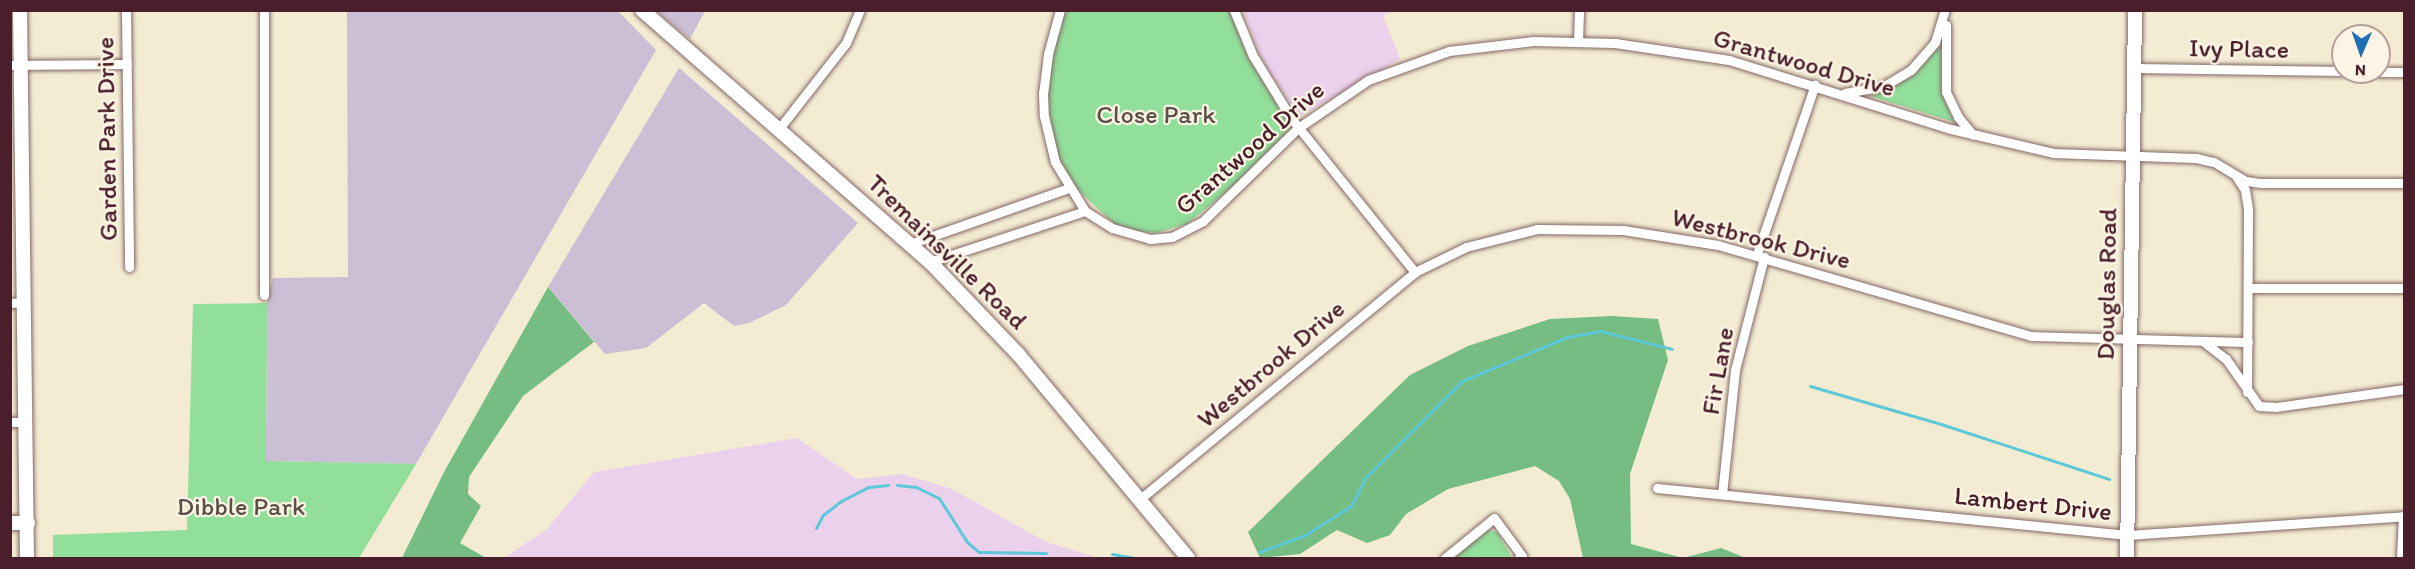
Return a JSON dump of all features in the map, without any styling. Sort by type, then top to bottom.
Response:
[{"type":"street","points":[[20,10],[16,65],[17,302],[26,422],[27,558]]},
{"type":"street","name":"Garden Park Drive","points":[[126,10],[129,267]]},
{"type":"street","points":[[264,10],[264,296]]},
{"type":"street","name":"Tremainsville Road","points":[[642,10],[930,262],[1018,354],[1188,558]]},
{"type":"street","points":[[778,130],[846,43],[860,10]]},
{"type":"street","name":"Grantwood Drive","points":[[1060,10],[1045,73],[1044,116],[1055,162],[1068,188],[1085,211],[1130,236],[1172,237],[1203,221],[1298,128],[1356,87],[1428,57],[1491,44],[1578,41],[1691,52],[1815,85],[1974,135],[2053,153],[2196,158],[2214,162],[2236,176],[2261,183],[2404,183]]},
{"type":"street","points":[[1234,10],[1253,56],[1298,128],[1415,272]]},
{"type":"street","points":[[1578,41],[1579,10]]},
{"type":"street","points":[[1837,92],[1876,88],[1906,75],[1930,50],[1946,10]]},
{"type":"street","points":[[1946,10],[1946,92],[1958,117],[1974,135]]},
{"type":"street","name":"Douglas Road","points":[[2127,558],[2135,10]]},
{"type":"street","points":[[16,65],[127,64]]},
{"type":"street","name":"Ivy Place","points":[[2134,68],[2331,71]]},
{"type":"street","name":"Fir Lane","points":[[1722,494],[1735,370],[1760,256],[1815,85]]},
{"type":"street","points":[[2236,176],[2248,204],[2247,392]]},
{"type":"street","points":[[910,244],[1068,188]]},
{"type":"street","points":[[930,262],[1085,211]]},
{"type":"street","name":"Westbrook Drive","points":[[1140,499],[1415,272],[1483,241],[1559,227],[1651,233],[1760,256],[2011,332],[2130,339],[2248,342]]},
{"type":"street","points":[[2249,288],[2404,288]]},
{"type":"street","points":[[2202,341],[2226,359],[2253,402],[2267,408],[2404,389]]},
{"type":"street","points":[[10,422],[26,422]]},
{"type":"street","name":"Lambert Drive","points":[[1657,488],[2128,535],[2404,516]]},
{"type":"street","points":[[2401,558],[2404,516]]},
{"type":"street","points":[[1445,558],[1494,518],[1522,556],[1519,558]]},
{"type":"street","points":[[10,523],[28,523]]},
{"type":"shaded area","points":[[347,11],[618,11],[656,50],[416,464],[266,461],[267,303],[273,278],[348,277]]},
{"type":"shaded area","points":[[656,11],[705,11],[690,39]]},
{"type":"shaded area","points":[[1243,11],[1397,11],[1383,15],[1400,59],[1299,117],[1261,58]]},
{"type":"shaded area","points":[[679,68],[858,223],[786,305],[749,323],[734,326],[704,303],[646,348],[605,354],[548,287]]},
{"type":"shaded area","points":[[797,438],[857,479],[903,474],[952,489],[1046,542],[1099,558],[504,558],[547,529],[594,472]]},
{"type":"green space","name":"Close Park","points":[[1063,11],[1230,11],[1290,129],[1238,182],[1187,224],[1156,233],[1132,231],[1113,223],[1075,187],[1062,167],[1050,127],[1046,75]]},
{"type":"green space","points":[[1937,47],[1941,48],[1941,88],[1954,122],[1870,96],[1916,70]]},
{"type":"green space","points":[[548,287],[594,342],[523,396],[469,477],[468,494],[481,506],[460,543],[486,558],[402,558],[444,472]]},
{"type":"green space","name":"Dibble Park","points":[[267,303],[266,461],[416,464],[359,558],[53,558],[53,535],[187,530],[193,304]]},
{"type":"green space","points":[[1612,316],[1658,319],[1668,360],[1630,474],[1631,544],[1683,558],[1583,558],[1570,499],[1559,481],[1535,466],[1448,489],[1406,514],[1390,535],[1367,543],[1337,530],[1300,554],[1260,558],[1248,532],[1410,375],[1468,346],[1550,319]]},
{"type":"green space","points":[[1488,530],[1497,532],[1512,558],[1453,558]]},
{"type":"green space","points":[[1721,548],[1746,558],[1683,558]]},
{"type":"waterway","points":[[1259,552],[1305,535],[1351,506],[1366,477],[1462,381],[1567,337],[1600,331],[1672,349]]},
{"type":"waterway","points":[[1810,386],[1944,425],[2109,479]]},
{"type":"waterway","points":[[816,528],[823,515],[841,501],[869,487],[888,485]]},
{"type":"waterway","points":[[897,485],[916,487],[939,498],[967,542],[979,552],[1046,553]]},
{"type":"waterway","points":[[1112,554],[1135,558]]},
{"type":"waterway","points":[[270,558],[283,558]]}]
